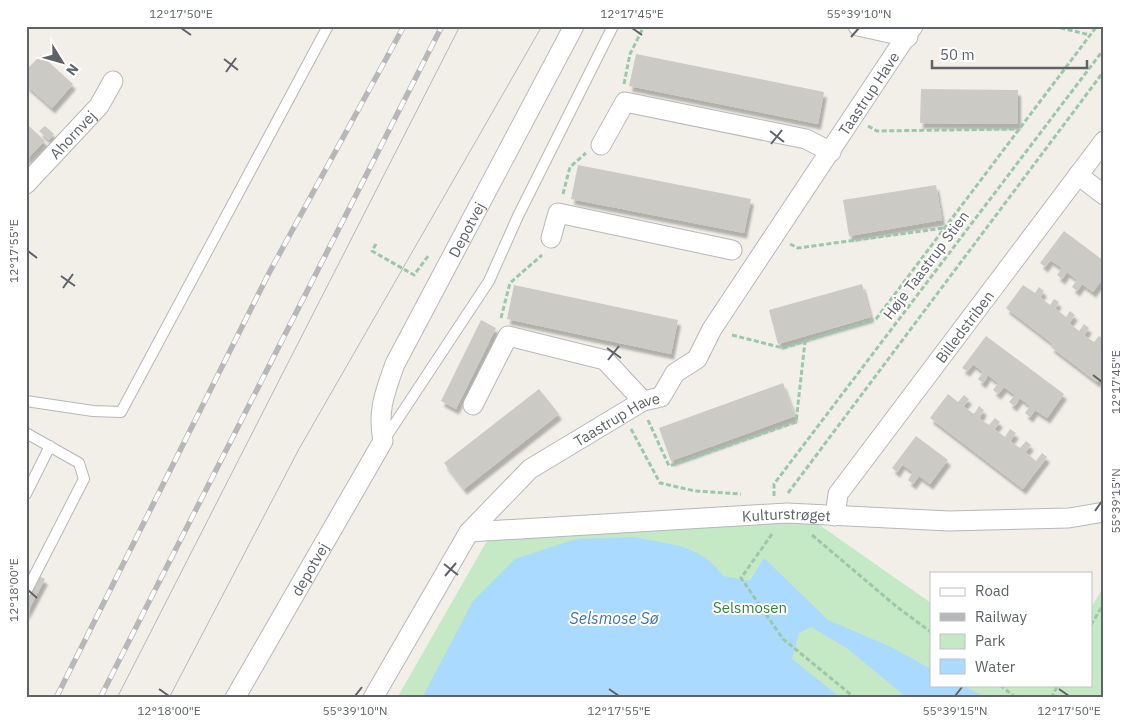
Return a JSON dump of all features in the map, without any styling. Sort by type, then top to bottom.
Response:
[{"type":"street","name":"Depotvej","points":[[384,441],[381,429],[381,402],[395,364],[574,26]]},
{"type":"street","points":[[858,26],[910,32]]},
{"type":"street","name":"Taastrup Have","points":[[373,698],[469,532],[530,469],[642,402],[661,397],[675,373],[697,359],[712,329],[910,32]]},
{"type":"street","name":"Ahornvej","points":[[26,184],[99,106],[113,81]]},
{"type":"street","points":[[602,145],[625,102],[806,139],[831,152]]},
{"type":"street","name":"Billedstriben","points":[[835,516],[838,494],[1104,141]]},
{"type":"street","points":[[1078,175],[1104,195]]},
{"type":"street","points":[[547,246],[558,213],[732,250]]},
{"type":"street","points":[[473,405],[508,336],[605,360],[642,402]]},
{"type":"street","name":"depotvej","points":[[236,698],[384,441]]},
{"type":"street","name":"Kulturstrøget","points":[[469,532],[785,506],[835,516],[950,521],[1069,518],[1104,512]]},
{"type":"lane","points":[[26,401],[93,411],[121,412],[328,26]]},
{"type":"lane","points":[[384,441],[489,281],[518,216],[613,26]]},
{"type":"lane","points":[[26,433],[79,463],[84,479],[26,592]]},
{"type":"lane","points":[[26,494],[50,446]]},
{"type":"path","points":[[625,102],[624,86],[630,54],[644,26]]},
{"type":"path","points":[[1053,26],[1090,35]]},
{"type":"path","points":[[712,329],[784,348],[876,319],[1097,26]]},
{"type":"path","name":"Høje Taastrup Stien","points":[[774,497],[774,484],[1104,49]]},
{"type":"path","name":"Høje Taastrup Stien","points":[[855,698],[783,639],[742,578],[785,506],[1104,71]]},
{"type":"path","points":[[854,118],[877,132],[1019,130]]},
{"type":"path","points":[[558,213],[570,167],[592,148],[602,145]]},
{"type":"path","points":[[775,235],[798,248],[944,228]]},
{"type":"path","points":[[376,244],[372,251],[414,275],[429,254],[448,264]]},
{"type":"path","points":[[508,336],[500,321],[510,283],[547,246]]},
{"type":"path","points":[[642,402],[669,466],[796,422],[805,342]]},
{"type":"path","points":[[623,413],[647,462],[660,483],[695,491],[744,494]]},
{"type":"path","points":[[764,496],[774,497],[897,606],[930,631]]},
{"type":"path","points":[[1092,623],[1104,602]]},
{"type":"path","points":[[1001,686],[1016,698]]},
{"type":"path","points":[[1051,698],[1057,686]]},
{"type":"green space","name":"Selsmose Sø","points":[[808,517],[930,602],[930,686],[1092,686],[1092,606],[1104,586],[1104,698],[397,698],[499,520]]},
{"type":"water","name":"Selsmose Sø","points":[[635,537],[672,544],[695,552],[705,558],[723,576],[750,581],[764,558],[828,620],[893,648],[930,668],[930,686],[964,686],[987,698],[907,698],[848,649],[811,627],[799,633],[792,659],[841,698],[422,698],[473,601],[515,559],[576,539]]},
{"type":"building","points":[[636,54],[824,92],[818,124],[629,86]]},
{"type":"building","points":[[41,55],[73,84],[52,108],[26,85],[26,70]]},
{"type":"building","points":[[921,89],[1018,90],[1018,124],[920,123]]},
{"type":"building","points":[[29,126],[45,141],[26,160],[26,130]]},
{"type":"building","points":[[45,126],[54,134],[49,140],[39,131]]},
{"type":"building","points":[[578,165],[751,199],[744,233],[571,199]]},
{"type":"building","points":[[936,185],[942,220],[849,236],[843,200]]},
{"type":"building","points":[[1064,231],[1104,261],[1104,277],[1093,292],[1082,284],[1077,291],[1072,287],[1077,280],[1067,272],[1062,279],[1057,275],[1062,268],[1050,260],[1045,267],[1040,263]]},
{"type":"building","points":[[862,284],[871,317],[778,344],[769,310]]},
{"type":"building","points":[[514,285],[678,320],[671,354],[507,319]]},
{"type":"building","points":[[1023,285],[1035,293],[1039,287],[1044,291],[1040,297],[1050,305],[1054,299],[1059,302],[1055,308],[1066,317],[1070,311],[1075,315],[1069,323],[1079,331],[1084,324],[1089,328],[1084,335],[1094,342],[1099,336],[1104,339],[1099,346],[1104,350],[1104,374],[1097,382],[1051,347],[1053,344],[1006,308]]},
{"type":"building","points":[[481,320],[496,328],[456,409],[441,401]]},
{"type":"building","points":[[986,336],[1064,394],[1047,418],[1035,410],[1030,417],[1025,413],[1030,406],[1020,398],[1014,406],[1009,402],[1015,395],[1004,387],[998,394],[993,390],[998,383],[988,375],[983,383],[978,379],[983,372],[973,364],[967,371],[962,368]]},
{"type":"building","points":[[783,383],[795,416],[671,461],[659,428]]},
{"type":"building","points":[[539,389],[559,414],[464,489],[444,463]]},
{"type":"building","points":[[948,394],[958,402],[964,395],[969,399],[963,406],[974,414],[979,406],[984,410],[979,418],[989,425],[995,418],[1000,422],[994,429],[1005,437],[1010,429],[1016,433],[1010,441],[1020,448],[1026,441],[1031,445],[1025,452],[1036,461],[1042,453],[1047,457],[1023,489],[930,418]]},
{"type":"building","points":[[916,436],[948,460],[930,484],[919,476],[913,484],[908,480],[913,472],[902,464],[897,472],[892,468]]},
{"type":"building","points":[[26,569],[45,579],[26,615]]},
{"type":"tram line","points":[[117,698],[460,26]]},
{"type":"tram line","points":[[169,698],[299,449],[542,26]]},
{"type":"railway","points":[[56,698],[269,273],[404,26]]},
{"type":"railway","points":[[100,698],[442,26]]},
{"type":"park label","name":"Selsmosen","points":[[750,607]]}]
